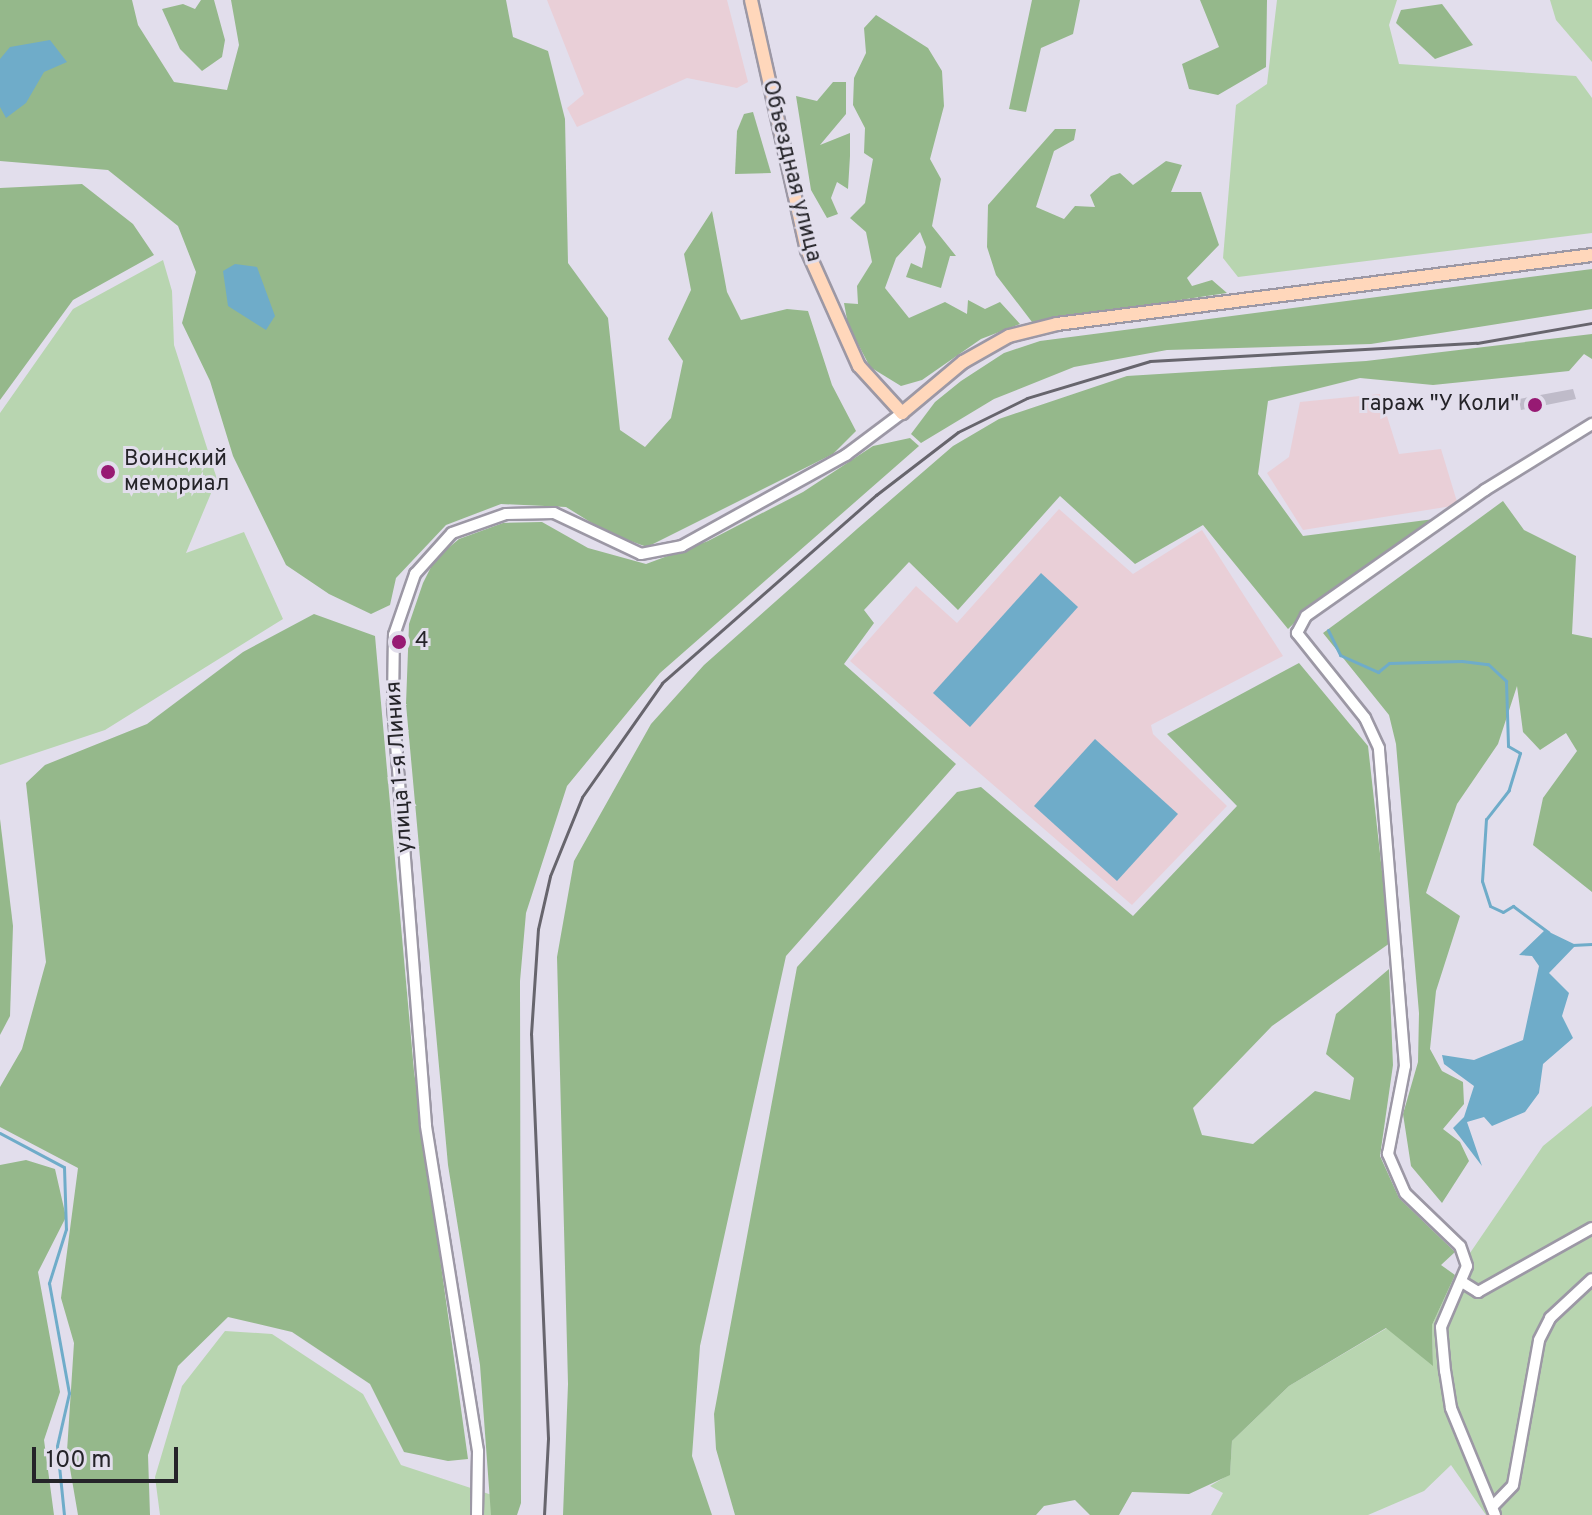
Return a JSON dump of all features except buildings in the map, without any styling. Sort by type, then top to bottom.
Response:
[{"type":"main road","name":"Объездная улица","points":[[751,0],[807,250],[859,366],[902,413]]},
{"type":"main road","points":[[902,413],[963,362],[1009,336],[1057,324],[1592,255]]},
{"type":"street","name":"улица 1-я Линия","points":[[477,1515],[478,1451],[426,1125],[393,703],[394,635],[415,574],[452,533],[506,514],[554,513],[641,554],[682,546],[846,455],[902,413]]},
{"type":"street","points":[[1494,1511],[1451,1408],[1445,1371],[1441,1327],[1467,1266],[1460,1246],[1405,1193],[1388,1154],[1405,1066],[1379,748],[1365,718],[1297,633],[1306,616],[1592,424]]},
{"type":"street","points":[[1462,1282],[1478,1292],[1592,1228]]},
{"type":"street","points":[[1494,1511],[1513,1485],[1539,1340],[1550,1318],[1592,1279]]},
{"type":"shaded area","points":[[547,0],[727,0],[748,82],[737,88],[687,78],[577,127],[567,108],[584,94]]},
{"type":"shaded area","points":[[1380,394],[1399,454],[1441,449],[1458,505],[1303,530],[1267,473],[1289,457],[1300,402]]},
{"type":"shaded area","points":[[1059,509],[1133,574],[1202,530],[1283,656],[1151,725],[1153,734],[1227,806],[1132,905],[850,661],[916,586],[957,623]]},
{"type":"green space","points":[[0,0],[132,0],[138,25],[174,82],[227,90],[239,45],[231,0],[506,0],[513,37],[548,51],[565,119],[568,263],[608,318],[620,430],[645,447],[671,418],[683,361],[668,339],[691,290],[684,254],[712,211],[727,292],[741,320],[787,309],[808,311],[832,385],[856,431],[833,454],[647,547],[608,533],[566,507],[501,504],[446,525],[396,578],[390,605],[371,614],[329,594],[286,565],[233,456],[210,381],[182,323],[196,272],[178,226],[108,170],[0,161]]},
{"type":"green space","points":[[201,0],[214,0],[225,40],[222,57],[202,71],[180,49],[162,9],[183,4],[195,9]]},
{"type":"green space","points":[[1032,0],[1080,0],[1073,34],[1041,48],[1026,112],[1009,109]]},
{"type":"green space","points":[[1200,0],[1267,0],[1266,67],[1218,95],[1189,89],[1182,64],[1219,47]]},
{"type":"green space","points":[[1277,0],[1397,0],[1389,25],[1399,64],[1576,76],[1592,98],[1592,233],[1238,277],[1223,258],[1236,105],[1267,84]]},
{"type":"green space","points":[[1550,0],[1592,0],[1592,62],[1556,20]]},
{"type":"green space","points":[[1442,4],[1473,45],[1435,59],[1396,23],[1401,10]]},
{"type":"green space","points":[[876,15],[928,48],[942,71],[944,106],[930,159],[941,179],[932,226],[956,256],[950,256],[941,288],[906,277],[911,263],[922,268],[926,247],[920,232],[896,258],[885,288],[909,318],[945,302],[967,314],[968,300],[985,309],[1000,302],[1020,324],[981,339],[922,380],[901,386],[870,367],[848,325],[844,303],[858,304],[857,286],[872,262],[866,232],[850,218],[865,203],[873,159],[864,153],[865,128],[853,105],[854,78],[866,53],[864,28]]},
{"type":"green space","points":[[833,82],[846,82],[846,114],[820,145],[850,133],[850,156],[848,189],[837,182],[831,198],[838,214],[827,218],[811,190],[796,96],[817,101]]},
{"type":"green space","points":[[753,112],[771,173],[735,174],[737,131],[744,114]]},
{"type":"green space","points":[[1055,129],[1076,129],[1074,140],[1054,151],[1036,207],[1064,219],[1075,206],[1095,207],[1090,195],[1111,176],[1120,173],[1133,185],[1166,161],[1182,165],[1171,192],[1201,192],[1219,245],[1187,278],[1192,286],[1212,280],[1227,293],[1032,322],[996,275],[987,247],[988,205]]},
{"type":"green space","points":[[82,184],[133,224],[154,255],[73,300],[0,400],[0,188]]},
{"type":"green space","points":[[163,260],[172,291],[174,345],[217,479],[186,553],[244,532],[283,619],[105,730],[0,765],[0,413],[73,309]]},
{"type":"green space","points":[[1592,269],[1592,309],[1371,344],[1167,350],[1074,367],[994,399],[921,443],[911,434],[935,402],[961,381],[1004,353],[1040,341]]},
{"type":"green space","points":[[1592,334],[1592,359],[1584,354],[1569,371],[1433,385],[1360,378],[1268,401],[1258,474],[1303,536],[1442,518],[1313,605],[1288,629],[1203,525],[1135,564],[1060,496],[958,610],[909,562],[864,610],[874,623],[844,664],[956,764],[786,956],[700,1346],[692,1456],[712,1515],[563,1515],[568,1384],[557,957],[574,861],[651,724],[704,665],[857,529],[953,446],[999,419],[1127,376],[1366,361]]},
{"type":"green space","points":[[910,438],[919,446],[660,673],[567,786],[526,913],[520,981],[521,1503],[517,1515],[491,1515],[480,1365],[448,1165],[406,704],[409,624],[423,583],[435,559],[459,539],[503,523],[542,522],[588,548],[646,564],[708,541],[803,492],[873,446]]},
{"type":"green space","points":[[1503,501],[1524,530],[1576,556],[1572,634],[1592,638],[1592,892],[1533,845],[1543,798],[1577,751],[1566,733],[1540,750],[1523,732],[1517,686],[1498,744],[1457,804],[1426,893],[1460,916],[1436,991],[1430,1049],[1442,1071],[1463,1082],[1464,1104],[1443,1129],[1460,1142],[1469,1161],[1442,1203],[1411,1166],[1403,1114],[1418,1062],[1419,1013],[1396,744],[1389,715],[1323,633]]},
{"type":"green space","points":[[314,614],[375,636],[414,1071],[468,1459],[448,1461],[404,1452],[370,1384],[292,1332],[228,1317],[178,1366],[148,1455],[150,1515],[78,1515],[67,1451],[74,1343],[61,1298],[78,1168],[0,1127],[0,1087],[22,1049],[46,962],[26,783],[45,765],[147,724],[243,652]]},
{"type":"green space","points":[[1299,663],[1368,746],[1390,943],[1272,1026],[1193,1108],[1202,1135],[1253,1144],[1315,1091],[1350,1100],[1354,1078],[1326,1054],[1336,1014],[1389,969],[1393,1065],[1380,1156],[1399,1198],[1455,1252],[1441,1265],[1455,1275],[1432,1325],[1433,1366],[1386,1328],[1289,1386],[1232,1441],[1230,1475],[1189,1494],[1132,1492],[1119,1515],[1090,1515],[1075,1500],[1044,1506],[1036,1515],[735,1515],[716,1449],[714,1414],[797,967],[957,792],[981,787],[1133,916],[1237,806],[1167,734]]},
{"type":"green space","points":[[0,819],[13,926],[10,1016],[0,1035]]},
{"type":"green space","points":[[1592,1106],[1592,1515],[1486,1515],[1451,1465],[1424,1491],[1368,1515],[1211,1515],[1223,1493],[1210,1486],[1230,1474],[1232,1441],[1289,1386],[1387,1328],[1433,1365],[1432,1325],[1455,1275],[1543,1146]]},
{"type":"green space","points":[[26,1160],[55,1169],[66,1217],[38,1272],[60,1392],[44,1440],[54,1515],[0,1515],[0,1165]]},
{"type":"green space","points":[[225,1331],[272,1334],[363,1394],[401,1465],[498,1497],[494,1515],[160,1515],[155,1477],[182,1386]]},
{"type":"water","points":[[50,40],[67,62],[44,72],[26,103],[6,118],[0,107],[0,59],[10,47]]},
{"type":"water","points":[[235,264],[257,267],[275,316],[266,330],[228,306],[223,271]]},
{"type":"water","points":[[1041,573],[1078,607],[970,727],[933,693]]},
{"type":"water","points":[[1095,739],[1178,814],[1117,881],[1034,806]]},
{"type":"water","points":[[1545,930],[1576,945],[1549,973],[1569,993],[1562,1016],[1573,1038],[1543,1064],[1539,1093],[1525,1112],[1492,1126],[1484,1117],[1467,1122],[1482,1166],[1453,1128],[1464,1117],[1474,1086],[1444,1064],[1442,1055],[1474,1060],[1523,1040],[1539,966],[1532,956],[1519,955]]},
{"type":"waterway","points":[[1328,630],[1340,655],[1378,672],[1389,663],[1462,661],[1488,664],[1506,681],[1508,746],[1520,753],[1509,790],[1486,819],[1482,881],[1490,906],[1503,912],[1513,906],[1548,932]]},
{"type":"waterway","points":[[1572,945],[1592,944]]},
{"type":"waterway","points":[[0,1133],[64,1167],[66,1229],[49,1283],[69,1393],[57,1446],[64,1515]]},
{"type":"railway","points":[[544,1515],[548,1438],[531,1034],[538,929],[550,876],[582,797],[662,683],[876,495],[958,432],[1027,398],[1150,361],[1477,343],[1592,323]]},
{"type":"place","name":"гараж \"У Коли\"","points":[[1535,405]]},
{"type":"place","name":"Воинский мемориал","points":[[108,472]]},
{"type":"place","name":"4","points":[[399,642]]}]
